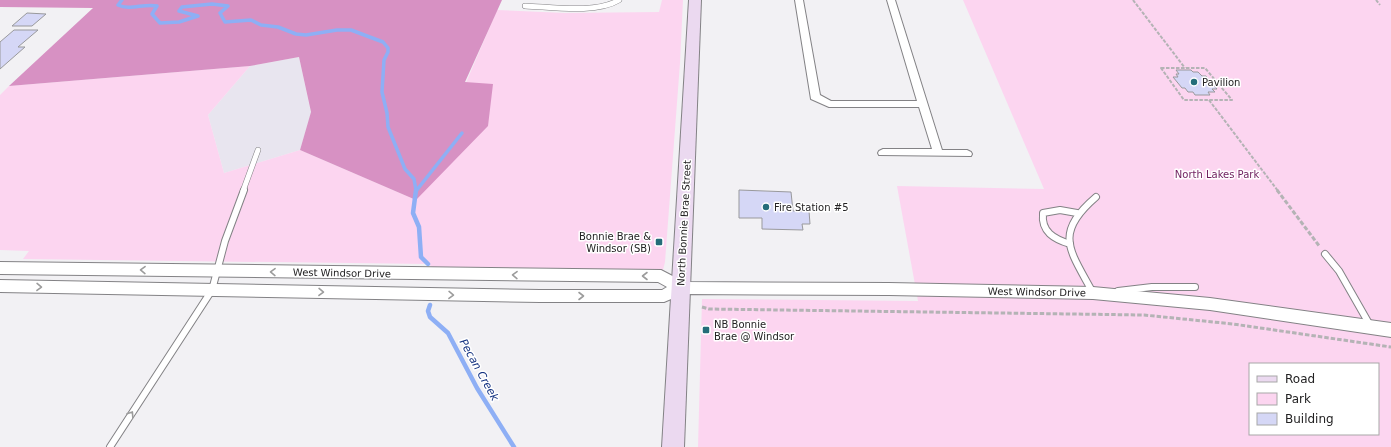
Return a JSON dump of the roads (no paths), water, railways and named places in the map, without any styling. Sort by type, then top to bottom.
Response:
[{"type":"main road","name":"North Bonnie Brae Street","points":[[673,447],[695,0]]},
{"type":"street","points":[[799,0],[815,97],[829,104],[923,104]]},
{"type":"street","points":[[891,0],[938,153]]},
{"type":"street","points":[[883,153],[967,154]]},
{"type":"street","name":"West Windsor Drive","points":[[0,268],[660,276],[681,288]]},
{"type":"street","name":"West Windsor Drive","points":[[0,286],[540,296],[664,296],[681,288],[897,289],[1093,293],[1210,304],[1391,330]]},
{"type":"lane","points":[[525,6],[597,7],[613,5],[619,0]]},
{"type":"lane","points":[[110,447],[212,290],[225,240],[258,150]]},
{"type":"lane","points":[[1096,198],[1082,207],[1069,228],[1070,244],[1093,293],[1152,287],[1195,287]]},
{"type":"lane","points":[[1070,244],[1058,241],[1045,229],[1041,222],[1043,213],[1052,209],[1066,209],[1077,214]]},
{"type":"lane","points":[[1325,254],[1339,271],[1372,327]]},
{"type":"waterway","points":[[122,0],[118,5],[123,7],[147,5],[157,6],[152,14],[160,23],[179,22],[198,16],[179,11],[182,7],[212,4],[228,6],[220,13],[225,22],[251,20],[261,25],[278,27],[296,34],[306,35],[337,30],[351,30],[383,42],[388,48],[388,52],[384,60],[382,92],[387,113],[388,127],[405,169],[414,179],[416,190],[413,213],[419,227],[421,257],[428,264]]},
{"type":"waterway","name":"Pecan Creek","points":[[416,191],[462,133]]},
{"type":"waterway","name":"Pecan Creek","points":[[430,305],[428,311],[430,317],[448,333],[477,388],[514,447]]},
{"type":"place","name":"Pavilion","points":[[1194,82]]},
{"type":"place","name":"Fire Station #5","points":[[766,207]]},
{"type":"place","name":"Bonnie Brae & Windsor (SB)","points":[[659,242]]},
{"type":"place","name":"NB Bonnie Brae @ Windsor","points":[[706,330]]},
{"type":"park label","name":"North Lakes Park","points":[[1217,174]]}]
